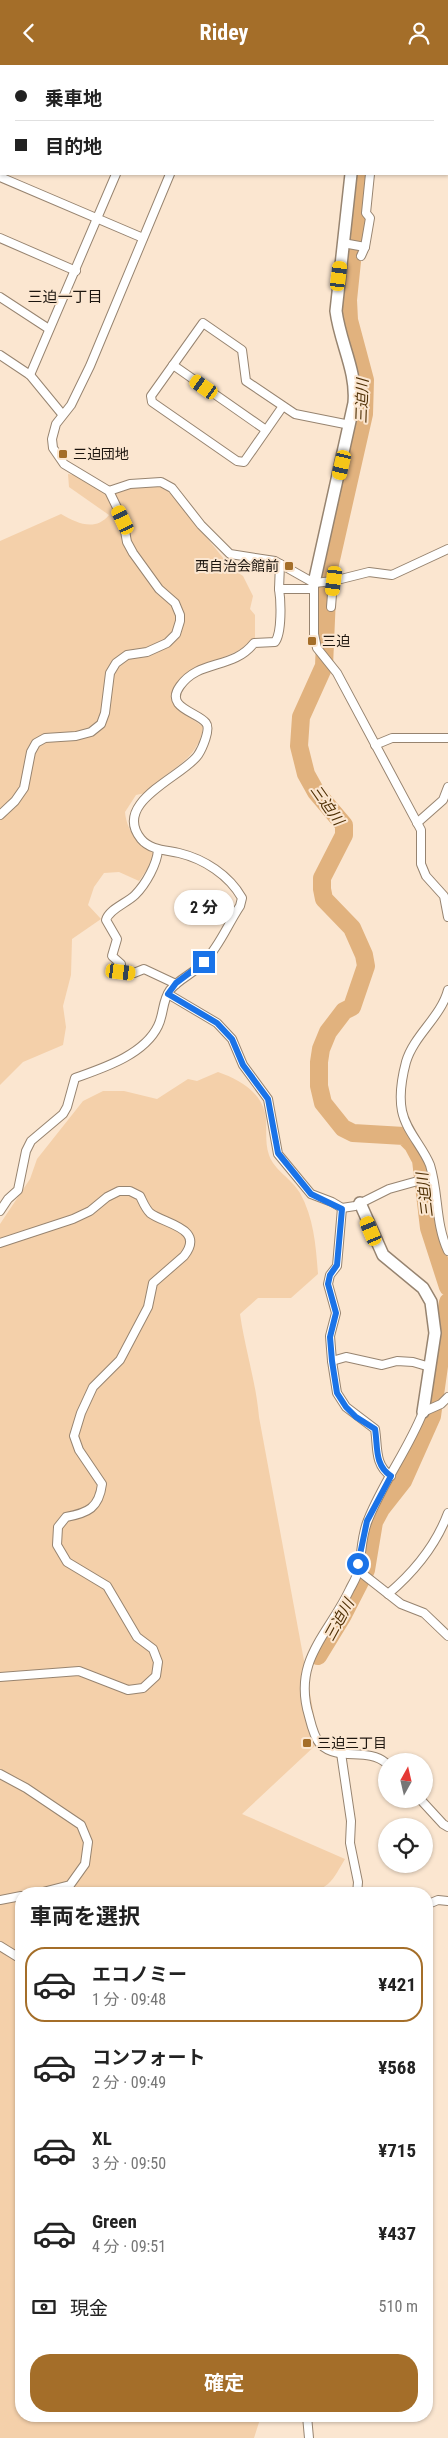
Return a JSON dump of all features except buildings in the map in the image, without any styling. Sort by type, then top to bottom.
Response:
[{"type":"street","points":[[30,375],[116,175]]},
{"type":"street","points":[[0,815],[15,801],[24,788],[31,752],[36,743],[45,738],[76,736],[92,732],[101,724],[106,713],[110,673],[116,663],[127,655],[147,652],[167,643],[178,628],[180,615],[177,609],[138,562],[127,542],[123,520],[109,491],[74,472],[64,464],[53,448],[53,431],[62,413],[71,405],[90,366],[170,175]]},
{"type":"street","points":[[351,175],[345,244],[336,311],[338,328],[354,377],[355,387],[350,425],[316,585],[314,634],[317,648],[337,673],[421,830],[419,855],[423,870],[446,896],[448,917]]},
{"type":"street","points":[[361,256],[370,218],[366,213],[370,175]]},
{"type":"street","points":[[0,177],[143,238]]},
{"type":"street","points":[[0,239],[76,271]]},
{"type":"street","points":[[345,244],[362,247]]},
{"type":"street","points":[[0,297],[49,329]]},
{"type":"street","points":[[283,406],[244,462],[237,461],[152,402],[151,396],[203,323],[242,350],[246,381],[295,414],[350,425]]},
{"type":"street","points":[[0,355],[30,375],[62,413]]},
{"type":"street","points":[[173,365],[266,429]]},
{"type":"street","points":[[109,491],[130,484],[161,482],[172,488],[201,525],[230,553],[280,564],[316,585]]},
{"type":"street","points":[[279,589],[316,585],[369,572],[392,575],[448,549]]},
{"type":"street","points":[[0,1211],[8,1199],[18,1190],[26,1151],[31,1141],[63,1114],[67,1107],[75,1078],[120,1059],[142,1046],[153,1035],[159,1024],[168,994],[176,983],[204,962],[240,906],[242,898],[236,888],[223,874],[194,857],[158,850],[140,839],[135,823],[138,811],[148,795],[163,782],[187,768],[202,747],[208,727],[206,722],[181,707],[176,699],[179,688],[190,676],[209,666],[242,656],[254,643],[275,642],[279,633],[281,601],[279,589],[280,564]]},
{"type":"street","points":[[331,607],[334,581]]},
{"type":"street","points":[[375,745],[392,738],[448,738]]},
{"type":"street","points":[[417,823],[443,801],[448,787]]},
{"type":"street","points":[[158,850],[154,866],[136,894],[109,915],[106,920],[117,939],[112,956],[121,964],[121,972],[134,973],[144,969],[176,983]]},
{"type":"street","points":[[448,990],[409,1053],[402,1079],[402,1111],[426,1154],[426,1179],[439,1229],[448,1251]]},
{"type":"street","points":[[168,994],[217,1023],[232,1039],[243,1065],[268,1099],[278,1153],[311,1194],[342,1209],[360,1203],[389,1189],[426,1179]]},
{"type":"street","points":[[0,1243],[73,1219],[90,1211],[114,1194],[124,1191],[140,1196],[146,1208],[155,1216],[182,1227],[188,1234],[189,1242],[184,1256],[153,1283],[148,1307],[120,1360],[94,1387],[81,1413],[74,1436],[79,1450],[102,1484],[100,1499],[86,1513],[66,1517],[58,1527],[57,1545],[67,1562],[107,1586],[137,1637],[153,1649],[158,1662],[156,1676],[143,1688],[128,1690],[79,1671],[0,1677]]},
{"type":"street","points":[[360,1203],[383,1255],[423,1288],[431,1302],[436,1333],[430,1367],[427,1410],[367,1521],[362,1574],[309,1659],[304,1684],[305,1705],[319,1742],[331,1753],[366,1754],[378,1757]]},
{"type":"street","points":[[342,1209],[337,1265],[330,1275],[328,1284],[336,1313],[330,1337],[337,1393],[351,1412],[375,1429],[378,1457],[384,1471],[391,1476]]},
{"type":"street","points":[[332,1361],[346,1357],[382,1365],[397,1361],[412,1362],[430,1367]]},
{"type":"street","points":[[427,1410],[441,1405],[448,1397]]},
{"type":"street","points":[[388,1594],[409,1576],[430,1549],[448,1513]]},
{"type":"street","points":[[362,1574],[401,1604],[424,1613],[448,1636]]},
{"type":"street","points":[[340,1753],[351,1821],[350,1843],[358,1887]]},
{"type":"street","points":[[0,1774],[26,1788],[81,1825],[88,1842],[85,1864],[70,1885],[62,1887]]},
{"type":"street","points":[[428,1808],[442,1825],[448,1827]]},
{"type":"street","points":[[0,1899],[15,1897]]},
{"type":"street","points":[[433,1903],[448,1901]]},
{"type":"street","points":[[0,1946],[15,1955]]},
{"type":"street","points":[[308,2422],[309,2438]]},
{"type":"shaded area","points":[[68,474],[75,475],[107,493],[156,484],[169,490],[231,568],[243,576],[253,596],[250,609],[255,615],[255,638],[235,652],[189,674],[178,682],[172,692],[176,706],[203,727],[200,739],[188,757],[145,793],[136,795],[125,812],[128,826],[134,836],[154,853],[150,865],[139,881],[119,872],[104,873],[94,887],[88,905],[101,919],[72,939],[71,975],[63,1006],[66,1027],[63,1045],[23,1062],[0,1085],[0,541],[61,514],[80,523],[92,525],[104,520],[109,515],[69,487]]},
{"type":"shaded area","points":[[218,1072],[240,1082],[258,1098],[265,1113],[267,1144],[271,1160],[297,1188],[305,1203],[315,1243],[318,1274],[291,1298],[258,1298],[240,1314],[319,1742],[242,1814],[345,1859],[335,1876],[323,1887],[15,1887],[15,2422],[259,2422],[254,2438],[0,2438],[0,1224],[30,1179],[37,1159],[83,1101],[103,1091],[124,1091],[157,1099],[188,1079],[197,1081]]},
{"type":"waterway","name":"三迫川","points":[[361,175],[348,300],[349,320],[365,380],[364,414],[328,573],[324,666],[301,717],[299,746],[306,774],[316,792],[344,825],[344,835],[322,878],[324,899],[352,928],[364,955],[366,966],[352,1007],[344,1011],[328,1032],[321,1049],[319,1086],[323,1103],[343,1128],[353,1133],[404,1136],[413,1145],[421,1160],[429,1228],[448,1287]]},
{"type":"waterway","name":"三迫川","points":[[318,1656],[343,1615],[366,1570],[374,1522],[381,1509],[403,1481],[432,1416],[448,1302]]},
{"type":"place","name":"三迫団地","points":[[63,454]]},
{"type":"place","name":"西自治会館前","points":[[289,566]]},
{"type":"place","name":"三迫","points":[[312,641]]},
{"type":"place","name":"三迫三丁目","points":[[307,1743]]},
{"type":"district","name":"三迫一丁目","points":[[65,297]]},
{"type":"route","points":[[204,962],[176,983],[168,994],[217,1023],[232,1039],[243,1065],[258,1082],[268,1099],[271,1109],[274,1142],[278,1153],[311,1194],[332,1202],[342,1209],[337,1247],[337,1265],[330,1275],[328,1284],[336,1307],[330,1337],[330,1348],[337,1393],[346,1407],[356,1417],[375,1429],[378,1457],[384,1471],[391,1476],[367,1521],[358,1564]]}]
